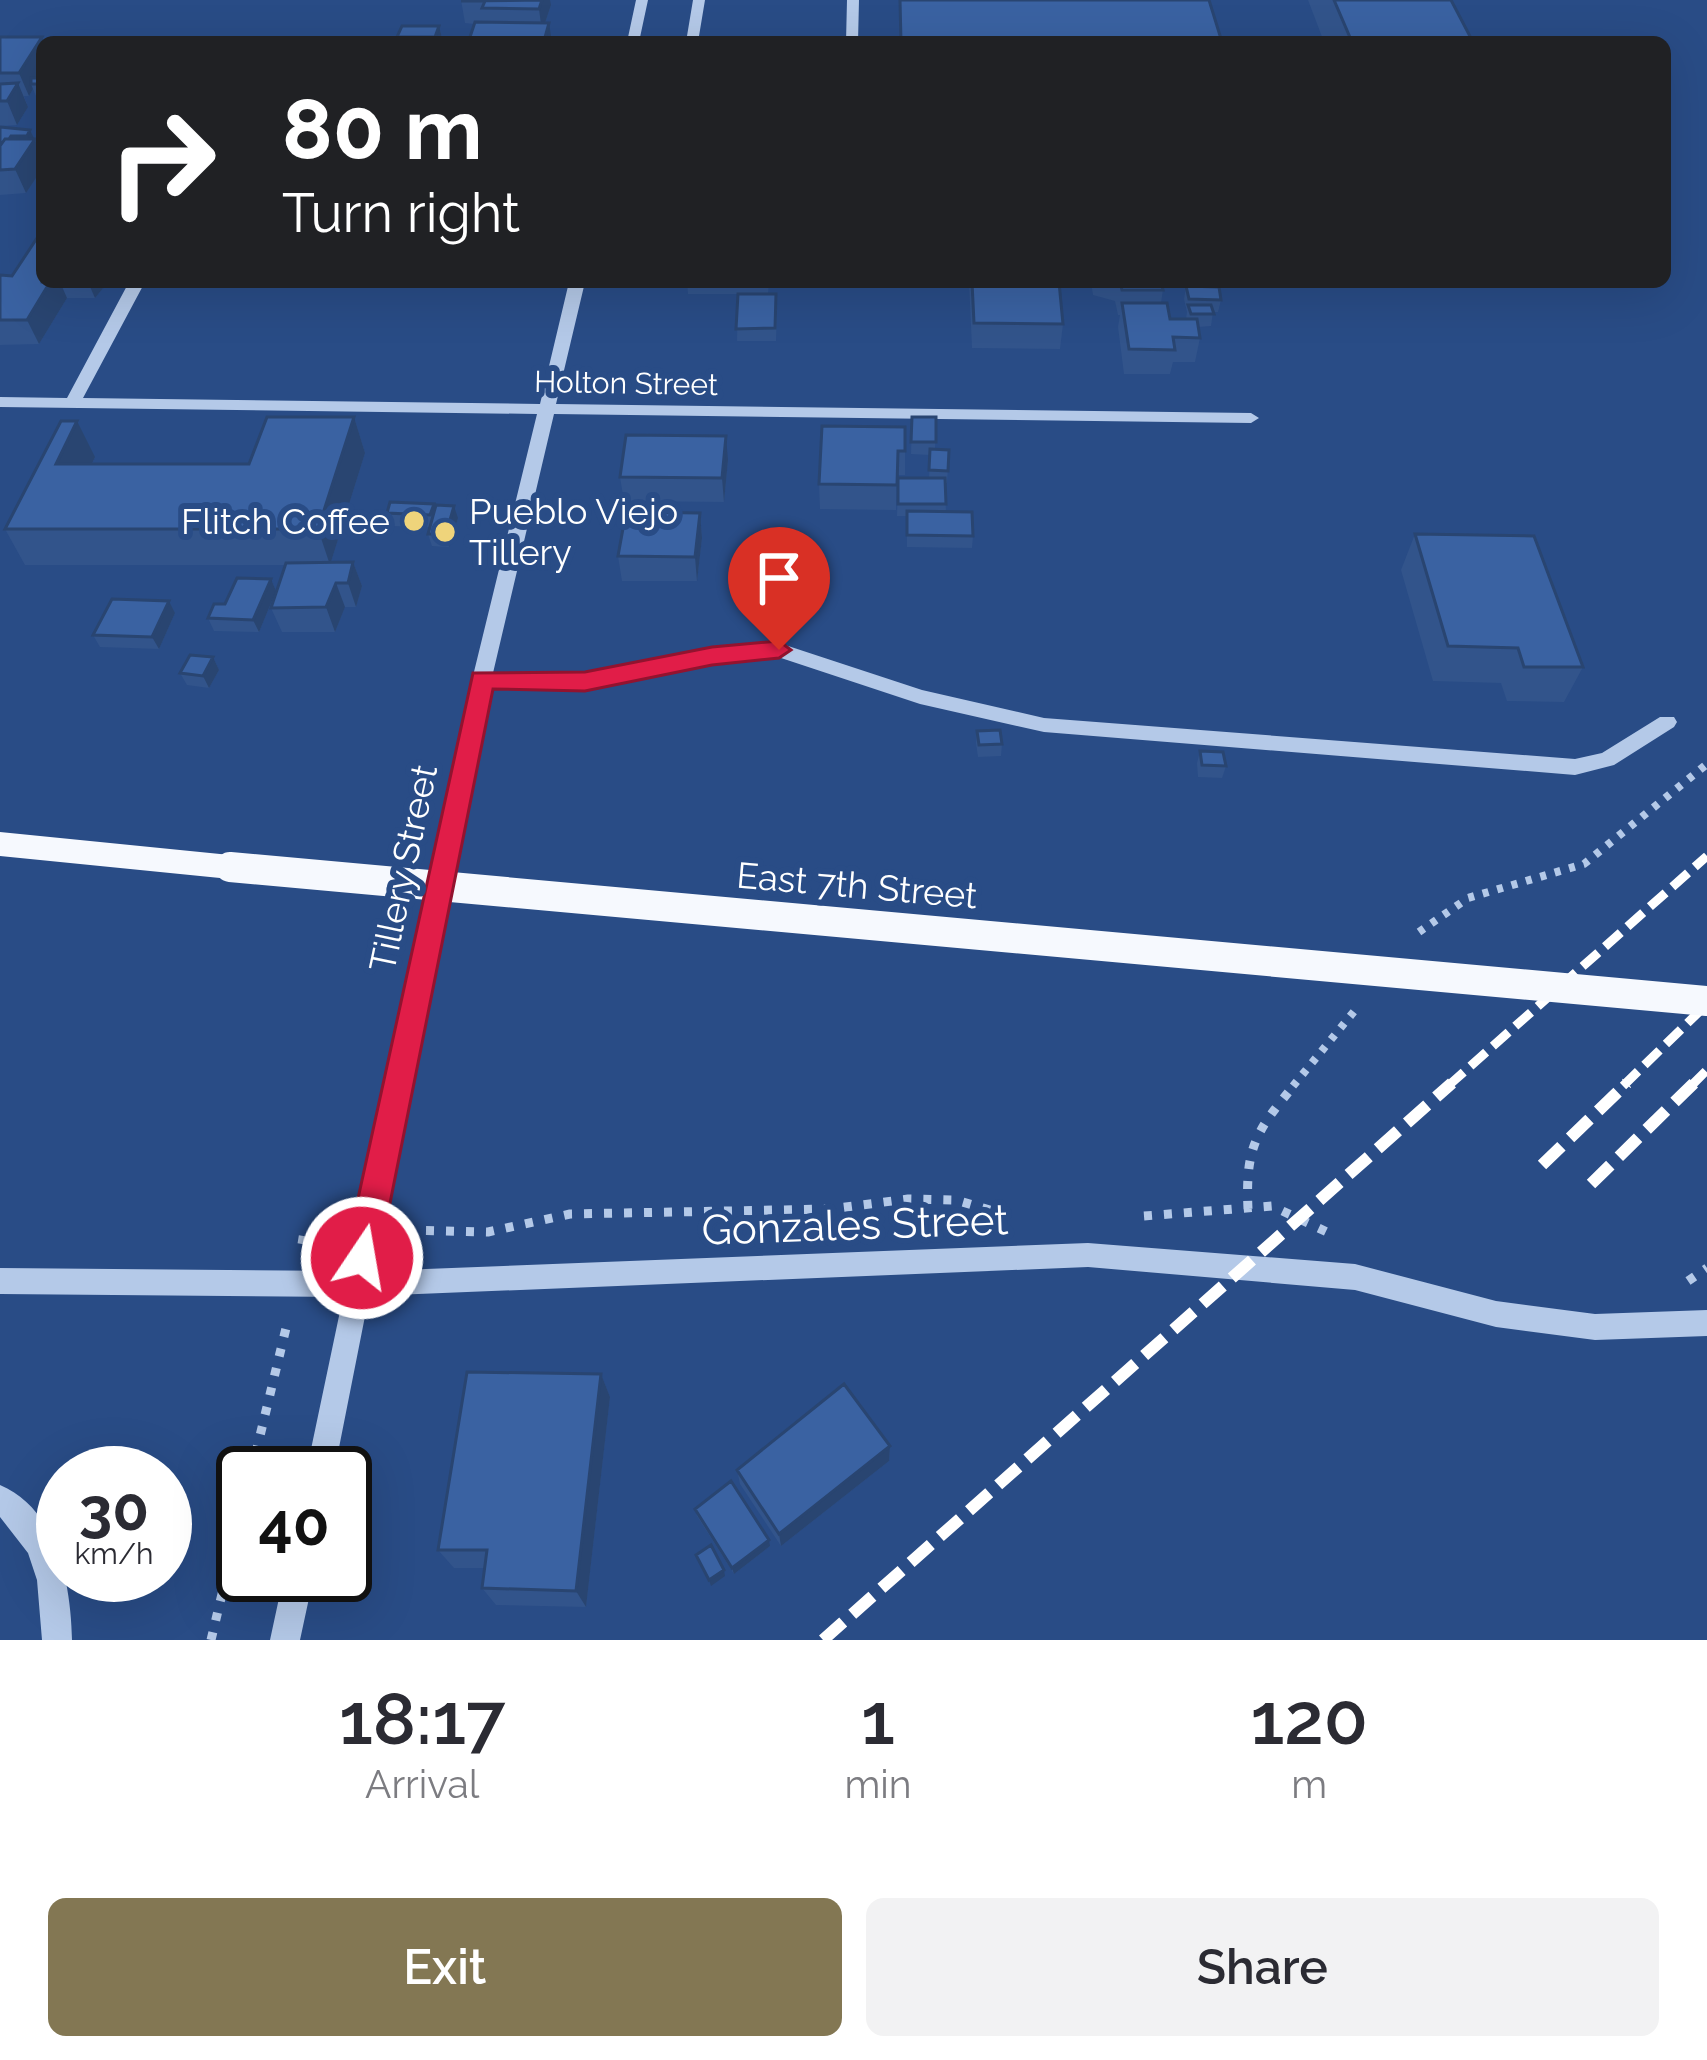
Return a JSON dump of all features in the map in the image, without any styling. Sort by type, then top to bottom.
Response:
[{"type":"main road","name":"East 7th Street","points":[[0,844],[1707,1001]]},
{"type":"street","points":[[634,36],[642,0]]},
{"type":"street","points":[[693,36],[699,0]]},
{"type":"street","points":[[852,36],[853,0]]},
{"type":"street","points":[[72,403],[89,378],[112,315],[132,288]]},
{"type":"street","name":"Tillery Street","points":[[325,1446],[482,680],[576,288]]},
{"type":"street","name":"Holton Street","points":[[0,402],[1251,418]]},
{"type":"street","points":[[482,680],[585,682],[712,656],[779,650],[920,698],[1044,725],[1575,767],[1607,760],[1667,722]]},
{"type":"street","name":"Gonzales Street","points":[[0,1281],[356,1284],[1088,1255],[1355,1277],[1496,1314],[1595,1327],[1707,1323]]},
{"type":"street","points":[[0,1499],[27,1517],[51,1579],[57,1640]]},
{"type":"street","points":[[285,1640],[293,1602]]},
{"type":"path","points":[[258,1446],[284,1338]]},
{"type":"path","points":[[211,1640],[220,1602]]},
{"type":"building","points":[[542,0],[539,9],[482,8],[485,1],[461,1]]},
{"type":"building","points":[[900,0],[1209,0],[1220,36],[901,36]]},
{"type":"building","points":[[1334,0],[1451,0],[1470,36],[1349,36]]},
{"type":"building","points":[[475,22],[549,23],[545,36],[470,36]]},
{"type":"building","points":[[402,26],[439,26],[435,36],[397,36]]},
{"type":"building","points":[[0,37],[36,37],[36,46],[19,73],[0,73]]},
{"type":"building","points":[[18,83],[7,101],[0,101],[0,84]]},
{"type":"building","points":[[0,127],[30,130],[27,136],[11,136],[0,146]]},
{"type":"building","points":[[5,139],[35,139],[15,169],[0,170],[0,146]]},
{"type":"building","points":[[36,240],[36,288],[46,288],[27,320],[0,320],[0,275],[12,276]]},
{"type":"building","points":[[972,288],[1060,288],[1063,324],[974,323]]},
{"type":"building","points":[[1186,288],[1219,288],[1221,300],[1189,299]]},
{"type":"building","points":[[738,294],[776,294],[775,328],[736,329]]},
{"type":"building","points":[[1122,303],[1167,303],[1170,319],[1197,319],[1200,338],[1173,337],[1175,350],[1129,349]]},
{"type":"building","points":[[1188,305],[1211,305],[1214,314],[1191,314]]},
{"type":"building","points":[[267,417],[354,417],[318,529],[5,529],[61,421],[77,421],[56,464],[249,464]]},
{"type":"building","points":[[912,417],[936,417],[936,442],[911,442]]},
{"type":"building","points":[[822,426],[905,427],[905,451],[898,451],[897,485],[819,484]]},
{"type":"building","points":[[626,435],[726,436],[722,478],[620,477]]},
{"type":"building","points":[[930,449],[949,450],[948,471],[929,470]]},
{"type":"building","points":[[898,478],[945,478],[946,504],[898,504]]},
{"type":"building","points":[[390,502],[434,504],[430,515],[387,513]]},
{"type":"building","points":[[436,505],[454,506],[446,534],[428,534]]},
{"type":"building","points":[[907,511],[972,512],[973,536],[907,535]]},
{"type":"building","points":[[626,512],[700,513],[695,557],[618,556]]},
{"type":"building","points":[[1415,534],[1534,536],[1583,667],[1524,667],[1518,648],[1448,646]]},
{"type":"building","points":[[353,562],[348,583],[336,583],[326,607],[271,608],[286,563]]},
{"type":"building","points":[[237,578],[271,579],[253,620],[208,618],[214,604],[225,604]]},
{"type":"building","points":[[112,599],[169,601],[152,637],[93,635]]},
{"type":"building","points":[[190,655],[213,657],[203,676],[180,673]]},
{"type":"building","points":[[1000,730],[1002,744],[979,745],[977,731]]},
{"type":"building","points":[[1200,751],[1223,752],[1226,766],[1202,765]]},
{"type":"building","points":[[467,1372],[601,1374],[576,1591],[482,1588],[487,1550],[438,1550]]},
{"type":"building","points":[[844,1384],[890,1446],[779,1534],[737,1470]]},
{"type":"building","points":[[731,1481],[769,1540],[732,1568],[695,1509]]},
{"type":"building","points":[[711,1545],[724,1570],[709,1580],[696,1555]]},
{"type":"railway","points":[[1448,1086],[1707,856]]},
{"type":"railway","points":[[1623,1086],[1707,1004]]},
{"type":"railway","points":[[1694,1083],[1707,1070]]},
{"type":"railway","points":[[823,1640],[1452,1083]]},
{"type":"railway","points":[[1542,1165],[1627,1083]]},
{"type":"railway","points":[[1591,1184],[1694,1083]]},
{"type":"railway","points":[[1691,1086],[1694,1083]]},
{"type":"place","name":"Flitch Coffee","points":[[414,521]]},
{"type":"place","name":"Pueblo Viejo Tillery","points":[[445,532]]},
{"type":"route","points":[[362,1258],[482,680],[585,682],[712,656],[779,650]]}]
